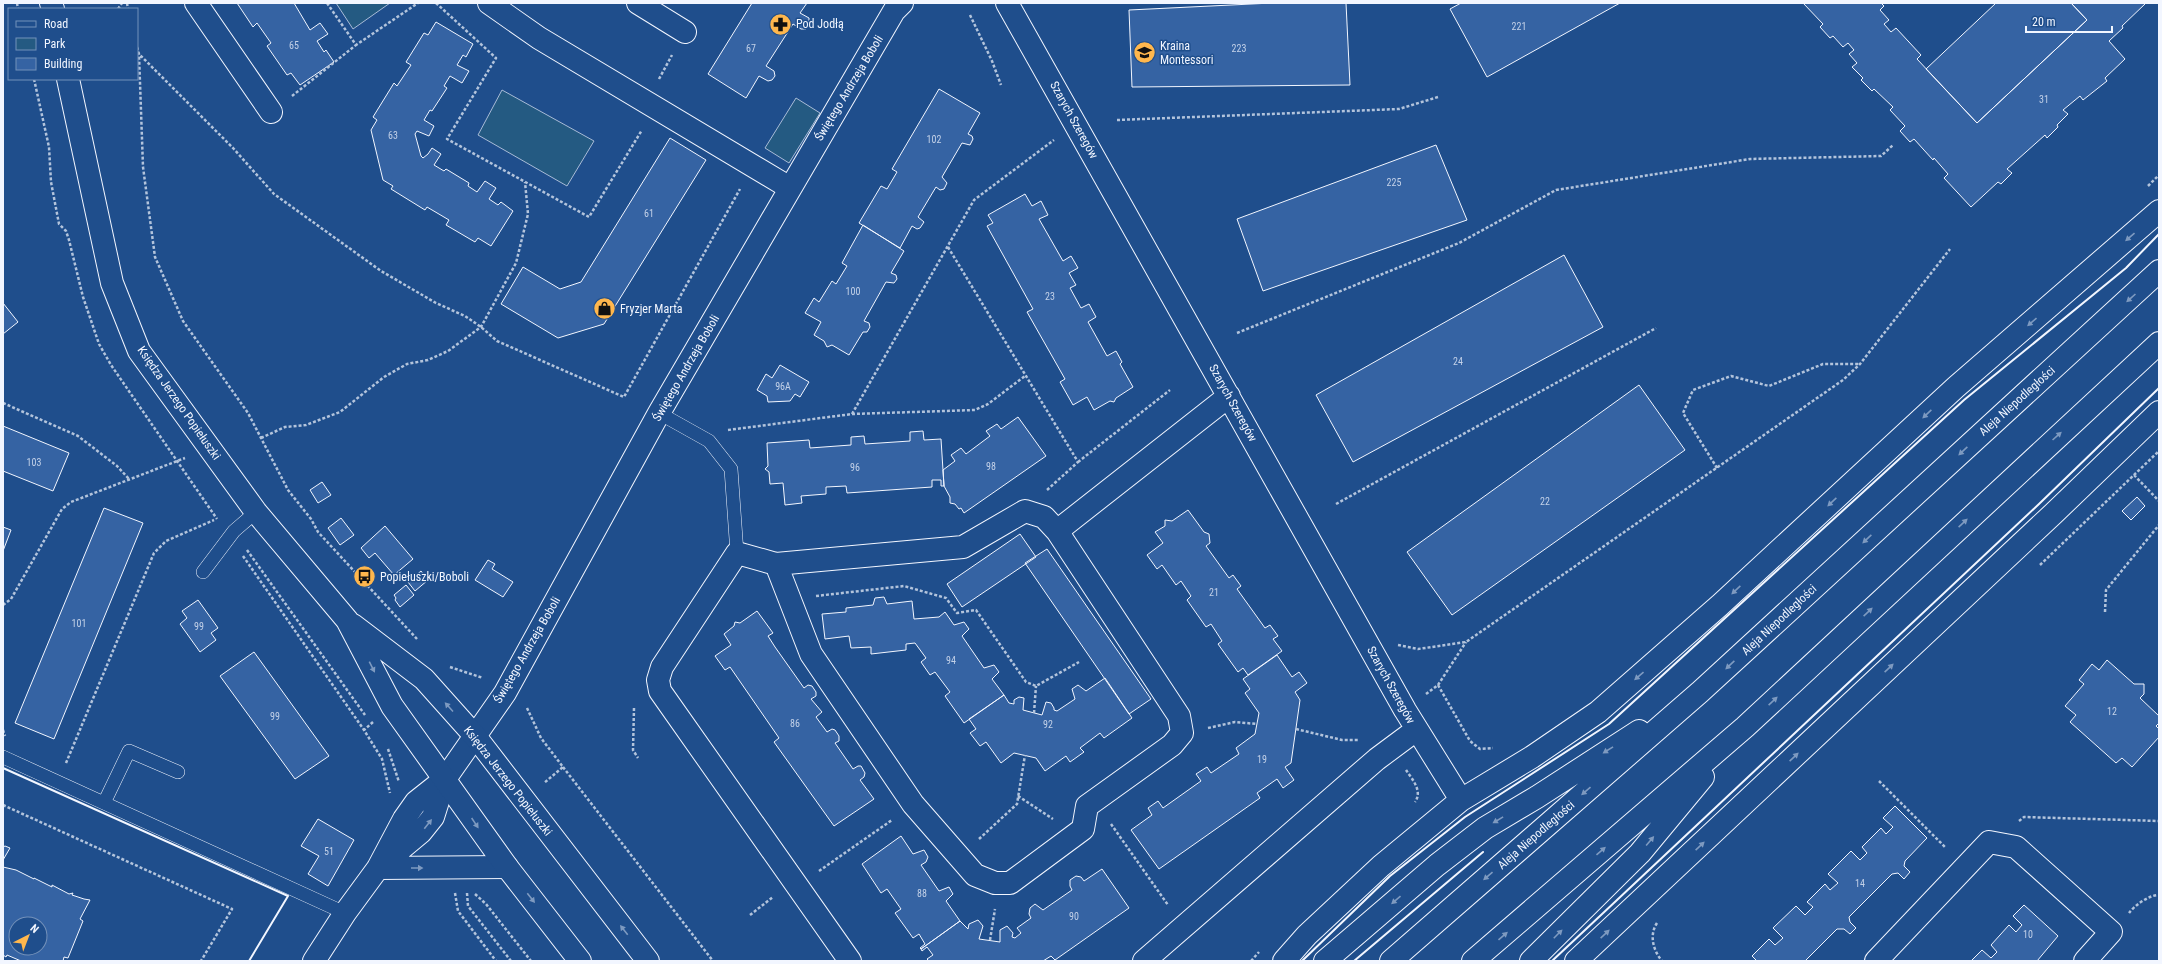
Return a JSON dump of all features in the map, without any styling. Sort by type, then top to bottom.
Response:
[{"type":"street","points":[[196,3],[271,112]]},
{"type":"street","points":[[489,3],[539,38],[790,188]]},
{"type":"street","points":[[638,3],[685,32]]},
{"type":"street","name":"Świętego Andrzeja Boboli","points":[[445,779],[505,693],[659,413],[894,11],[902,3]]},
{"type":"street","name":"Szarych Szeregów","points":[[1008,3],[1416,730],[1461,800]]},
{"type":"street","name":"Księdza Jerzego Popiełuszki","points":[[68,80],[112,283],[139,351],[256,512],[348,620],[424,679],[475,736],[648,961]]},
{"type":"street","points":[[1284,961],[1307,935],[1381,866],[1461,800],[1532,757],[1598,712],[1720,605],[1956,387],[2159,210]]},
{"type":"street","name":"Aleja Niepodległości","points":[[1391,961],[1700,692],[2159,271]]},
{"type":"street","points":[[1473,961],[1745,727],[2159,342]]},
{"type":"street","points":[[1057,531],[1229,396]]},
{"type":"street","points":[[1582,959],[2159,412]]},
{"type":"street","points":[[776,564],[811,654],[913,804],[975,875],[995,883],[1010,883],[1083,829],[1087,806],[1172,745],[1182,733],[1179,716],[1057,531],[1044,518],[1025,511],[963,547],[776,564],[737,553],[662,667],[658,680],[660,691],[795,885],[850,961]]},
{"type":"street","name":"Księdza Jerzego Popiełuszki","points":[[348,620],[392,706],[507,867],[580,961]]},
{"type":"street","points":[[1325,961],[1437,865],[1485,828],[1537,797],[1700,692]]},
{"type":"street","points":[[1531,961],[1640,853],[1745,727]]},
{"type":"street","points":[[1144,961],[1391,748],[1416,730]]},
{"type":"street","points":[[314,961],[345,913],[378,868],[421,832],[433,817],[445,779]]},
{"type":"street","points":[[1876,961],[1989,842],[2016,847],[2111,932],[2085,961]]},
{"type":"street","points":[[378,868],[507,867]]},
{"type":"lane","points":[[659,413],[709,441],[731,469],[737,553]]},
{"type":"lane","points":[[203,572],[234,531],[256,512]]},
{"type":"lane","points":[[104,803],[129,751],[178,772]]},
{"type":"lane","points":[[3,757],[345,913]]},
{"type":"path","points":[[327,3],[356,45]]},
{"type":"path","points":[[271,112],[356,45],[418,3]]},
{"type":"path","points":[[436,3],[496,58],[447,139],[589,217],[651,105],[685,32]]},
{"type":"path","points":[[970,15],[992,60],[1001,85]]},
{"type":"path","points":[[138,53],[233,148],[274,194],[382,271],[481,327],[497,341],[624,397],[745,178],[745,162]]},
{"type":"path","points":[[138,53],[143,167],[155,257],[183,321],[248,413],[288,490],[312,519],[318,532],[419,641]]},
{"type":"path","points":[[1117,120],[1399,109],[1438,97]]},
{"type":"path","points":[[852,414],[974,200],[1037,151],[1076,125]]},
{"type":"path","points":[[1237,333],[1459,244],[1556,190],[1750,159],[1881,156],[1893,145]]},
{"type":"path","points":[[261,438],[285,427],[306,425],[340,412],[384,377],[407,364],[428,360],[448,351],[481,327],[516,263],[528,214],[525,181]]},
{"type":"path","points":[[947,247],[1078,462]]},
{"type":"path","points":[[1405,710],[1438,685],[1466,642],[1843,380],[1860,364],[1950,249]]},
{"type":"path","points":[[1336,504],[1656,328]]},
{"type":"path","points":[[1717,468],[1683,413],[1693,390],[1730,376],[1769,386],[1823,364],[1860,364]]},
{"type":"path","points":[[697,434],[852,414],[975,410],[988,404],[1025,376]]},
{"type":"path","points":[[1025,511],[1078,462],[1170,390]]},
{"type":"path","points":[[3,403],[65,428],[78,436],[117,466],[129,480]]},
{"type":"path","points":[[3,605],[11,599],[62,509],[71,502],[184,458]]},
{"type":"path","points":[[2134,475],[2159,501]]},
{"type":"path","points":[[58,782],[154,552],[166,541],[220,516]]},
{"type":"path","points":[[2105,612],[2106,590],[2159,525]]},
{"type":"path","points":[[789,599],[904,586],[935,593],[946,598],[957,613],[976,610],[1026,682],[1036,686]]},
{"type":"path","points":[[1364,637],[1418,649],[1466,642]]},
{"type":"path","points":[[1036,686],[1079,662]]},
{"type":"path","points":[[1438,685],[1470,741],[1480,748],[1497,747]]},
{"type":"path","points":[[1034,713],[1036,686]]},
{"type":"path","points":[[634,708],[633,750],[638,758]]},
{"type":"path","points":[[1182,733],[1235,722],[1257,724]]},
{"type":"path","points":[[1296,729],[1342,740],[1363,740]]},
{"type":"path","points":[[1391,748],[1416,784],[1418,791],[1417,800],[1413,804]]},
{"type":"path","points":[[959,857],[1017,804],[1025,755]]},
{"type":"path","points":[[563,767],[713,961]]},
{"type":"path","points":[[1878,781],[1965,867]]},
{"type":"path","points":[[1018,796],[1075,834]]},
{"type":"path","points":[[1095,801],[1183,927]]},
{"type":"path","points":[[750,915],[913,804]]},
{"type":"path","points":[[3,805],[232,909],[202,961]]},
{"type":"path","points":[[1989,842],[2024,817],[2159,821]]},
{"type":"path","points":[[450,868],[458,911],[496,961]]},
{"type":"path","points":[[990,940],[996,899],[995,883]]},
{"type":"path","points":[[512,961],[468,906],[467,890],[486,904],[531,961]]},
{"type":"path","points":[[2111,932],[2134,907],[2154,895],[2159,895]]},
{"type":"path","points":[[1251,961],[1261,950]]},
{"type":"green space","points":[[336,3],[390,3],[353,29]]},
{"type":"green space","points":[[502,90],[594,141],[567,186],[478,135]]},
{"type":"green space","points":[[796,98],[820,113],[789,163],[765,148]]},
{"type":"building","points":[[237,3],[294,3],[310,30],[320,23],[328,34],[317,41],[324,52],[326,50],[334,62],[300,85],[291,73],[287,75],[267,46],[271,43],[257,23],[253,27]]},
{"type":"building","points":[[752,3],[807,3],[800,13],[809,18],[809,24],[806,29],[801,29],[793,24],[766,66],[774,71],[775,76],[772,80],[768,81],[759,76],[746,98],[708,74]]},
{"type":"building","points":[[1272,3],[1346,3],[1350,85],[1132,87],[1129,10]]},
{"type":"building","points":[[1461,3],[1620,3],[1487,77],[1450,9]]},
{"type":"building","points":[[1803,3],[1881,3],[1884,6],[1880,10],[1889,20],[1884,24],[1891,32],[1896,28],[1921,55],[1917,59],[1977,123],[2087,20],[2071,3],[2146,3],[2109,41],[2125,59],[2105,78],[2107,81],[2083,100],[2080,96],[2063,110],[2068,114],[2057,125],[2058,127],[2047,138],[2045,135],[2007,169],[2012,173],[2001,184],[1998,182],[1971,207],[1944,178],[1948,174],[1934,158],[1933,160],[1914,139],[1910,142],[1900,131],[1905,126],[1890,110],[1893,107],[1874,89],[1872,91],[1861,80],[1863,78],[1852,67],[1857,63],[1849,54],[1854,50],[1848,43],[1843,47],[1833,36],[1830,38],[1820,27],[1823,24]]},
{"type":"building","points":[[1996,3],[2071,3],[2087,20],[1977,123],[1926,69]]},
{"type":"building","points":[[436,22],[473,44],[466,57],[463,55],[457,65],[469,71],[462,83],[450,76],[444,86],[447,88],[432,111],[430,110],[424,120],[434,126],[429,136],[417,131],[415,134],[421,156],[423,158],[432,148],[441,154],[434,165],[444,171],[446,169],[469,183],[468,186],[477,192],[485,181],[496,188],[489,199],[498,205],[501,202],[513,211],[491,246],[478,238],[475,242],[446,225],[449,220],[427,207],[425,210],[391,189],[393,186],[383,180],[371,130],[377,120],[373,117],[394,83],[397,86],[411,65],[406,62],[424,33],[428,35]]},
{"type":"building","points":[[939,89],[980,113],[968,134],[972,136],[973,139],[970,145],[962,143],[942,177],[947,183],[944,189],[940,190],[936,187],[918,217],[924,222],[920,228],[917,229],[912,226],[900,248],[859,223],[881,186],[887,189],[897,172],[892,169]]},
{"type":"building","points":[[670,138],[706,160],[604,324],[558,338],[501,304],[523,267],[560,289],[581,282]]},
{"type":"building","points":[[1436,145],[1467,220],[1263,291],[1237,219]]},
{"type":"building","points":[[1025,194],[1032,206],[1041,201],[1048,215],[1039,219],[1063,261],[1071,256],[1078,268],[1069,273],[1076,285],[1070,288],[1081,308],[1089,304],[1096,317],[1088,322],[1107,356],[1116,351],[1122,362],[1120,364],[1133,387],[1116,398],[1114,402],[1110,401],[1094,410],[1087,397],[1073,405],[1060,382],[1065,379],[1027,312],[1033,309],[987,226],[993,223],[988,215]]},
{"type":"building","points":[[863,225],[904,251],[891,273],[896,275],[897,279],[894,283],[886,282],[864,321],[869,323],[870,327],[867,332],[863,332],[849,355],[832,345],[827,347],[824,341],[814,335],[821,322],[805,313],[814,298],[819,302],[832,281],[836,284],[847,266],[842,263]]},
{"type":"building","points":[[1564,255],[1603,327],[1353,462],[1316,395]]},
{"type":"building","points":[[3,303],[18,322],[3,334]]},
{"type":"building","points":[[780,365],[809,382],[800,397],[795,394],[790,401],[768,402],[767,396],[757,390],[766,374],[772,378]]},
{"type":"building","points":[[1639,385],[1685,450],[1452,615],[1407,552]]},
{"type":"building","points":[[1018,417],[1046,456],[964,513],[961,508],[959,509],[955,504],[950,503],[950,497],[944,486],[943,470],[955,461],[951,455],[961,448],[966,454],[990,436],[986,431],[997,424],[1001,429]]},
{"type":"building","points":[[3,426],[69,453],[53,491],[3,471]]},
{"type":"building","points":[[923,431],[924,440],[941,439],[944,486],[941,486],[941,480],[932,480],[932,487],[847,493],[846,486],[826,487],[826,494],[801,496],[802,503],[785,505],[783,483],[770,484],[769,472],[765,469],[768,466],[767,443],[809,440],[810,448],[851,445],[851,437],[864,436],[865,444],[910,441],[910,432]]},
{"type":"building","points":[[322,482],[331,495],[318,503],[310,490]]},
{"type":"building","points":[[2137,497],[2145,506],[2131,520],[2122,511]]},
{"type":"building","points":[[104,508],[143,523],[54,739],[15,723]]},
{"type":"building","points":[[1188,510],[1204,532],[1209,534],[1210,543],[1206,546],[1229,578],[1233,575],[1241,586],[1237,589],[1265,628],[1270,625],[1278,636],[1273,639],[1282,651],[1248,675],[1243,668],[1238,672],[1218,644],[1222,641],[1211,624],[1206,627],[1187,600],[1191,596],[1181,581],[1176,585],[1162,565],[1157,569],[1147,555],[1163,543],[1155,532],[1165,526],[1165,520],[1172,521]]},
{"type":"building","points":[[341,518],[354,535],[340,545],[328,528]]},
{"type":"building","points":[[385,526],[413,559],[394,575],[375,553],[369,558],[361,548]]},
{"type":"building","points":[[3,527],[11,530],[3,551]]},
{"type":"building","points":[[1020,534],[1036,557],[962,607],[947,584]]},
{"type":"building","points":[[1047,549],[1151,699],[1129,714],[1025,563]]},
{"type":"building","points":[[488,560],[495,564],[492,569],[513,582],[503,597],[475,580]]},
{"type":"building","points":[[421,571],[428,580],[415,591],[408,582]]},
{"type":"building","points":[[406,585],[414,595],[400,607],[395,600],[396,598],[394,595]]},
{"type":"building","points":[[884,597],[887,604],[912,601],[914,619],[939,617],[945,612],[954,625],[964,622],[969,629],[962,636],[984,668],[994,665],[999,672],[992,679],[1004,695],[964,723],[945,696],[950,692],[935,672],[930,675],[921,662],[926,658],[915,643],[906,644],[906,650],[871,654],[871,647],[851,648],[849,636],[825,639],[822,614],[846,612],[846,608],[873,605],[875,598]]},
{"type":"building","points":[[198,600],[218,628],[211,633],[216,640],[200,652],[180,624],[187,618],[182,611]]},
{"type":"building","points":[[757,611],[773,633],[768,636],[804,688],[808,685],[812,686],[816,692],[816,696],[811,699],[822,712],[816,717],[827,732],[832,729],[835,730],[839,736],[839,741],[835,743],[853,769],[861,766],[865,773],[864,777],[860,780],[874,799],[834,826],[774,742],[779,738],[730,667],[725,670],[715,656],[731,645],[724,634],[734,626],[735,622],[740,623]]},
{"type":"building","points":[[254,652],[329,756],[295,779],[220,676]]},
{"type":"building","points":[[1277,655],[1292,677],[1299,672],[1307,683],[1295,692],[1300,700],[1291,763],[1285,767],[1294,780],[1283,788],[1277,779],[1257,793],[1260,798],[1159,869],[1131,830],[1152,815],[1148,808],[1158,801],[1163,808],[1201,781],[1196,774],[1207,767],[1211,773],[1239,754],[1236,748],[1255,734],[1259,713],[1245,693],[1250,689],[1243,679]]},
{"type":"building","points":[[2107,660],[2134,684],[2144,684],[2144,694],[2140,698],[2159,716],[2159,723],[2156,726],[2159,729],[2159,737],[2132,767],[2122,758],[2116,763],[2070,722],[2076,715],[2065,706],[2084,684],[2079,680],[2092,664],[2099,670]]},
{"type":"building","points":[[1105,678],[1132,718],[1104,738],[1100,733],[1080,748],[1084,752],[1070,762],[1066,756],[1045,771],[1036,758],[1014,753],[1001,763],[986,742],[980,746],[970,733],[976,729],[969,719],[1004,695],[1009,703],[1014,704],[1014,700],[1019,697],[1024,698],[1023,710],[1042,715],[1046,702],[1051,703],[1054,710],[1057,711],[1075,699],[1072,689],[1078,685],[1086,691]]},
{"type":"building","points":[[1895,806],[1927,838],[1905,861],[1904,866],[1910,872],[1904,879],[1898,873],[1892,874],[1849,917],[1850,922],[1856,928],[1850,934],[1844,929],[1837,929],[1805,961],[1757,961],[1752,956],[1769,939],[1775,945],[1783,938],[1773,928],[1796,906],[1805,915],[1813,907],[1807,902],[1825,884],[1830,890],[1838,883],[1828,874],[1851,851],[1860,860],[1867,853],[1862,847],[1881,828],[1886,834],[1893,827],[1883,818]]},
{"type":"building","points":[[318,819],[354,840],[328,886],[308,874],[319,856],[301,846]]},
{"type":"building","points":[[901,836],[913,854],[924,850],[928,857],[926,862],[921,865],[939,891],[949,887],[953,894],[946,901],[960,921],[921,949],[920,948],[925,944],[919,934],[913,938],[895,913],[901,909],[887,889],[881,893],[862,864]]},
{"type":"building","points":[[5,846],[10,848],[3,860],[3,847]]},
{"type":"building","points":[[3,867],[16,870],[69,894],[73,893],[72,895],[90,900],[80,919],[83,921],[68,958],[64,957],[63,961],[21,961],[9,956],[48,956],[48,916],[8,916],[8,955],[6,957],[3,955]]},
{"type":"building","points":[[1102,869],[1129,908],[1055,960],[1051,956],[1043,961],[929,961],[927,959],[933,955],[927,947],[922,951],[921,949],[960,921],[968,929],[969,924],[978,920],[983,926],[979,939],[1000,942],[1000,930],[1007,926],[1013,933],[1012,937],[1015,938],[1021,933],[1017,928],[1031,918],[1029,914],[1030,908],[1035,904],[1043,910],[1072,890],[1070,880],[1076,876],[1081,877],[1084,881]]},
{"type":"building","points":[[2024,905],[2058,936],[2037,961],[1971,961],[1982,950],[1991,958],[1997,952],[1991,945],[2009,925],[2016,932],[2022,925],[2013,916]]},
{"type":"wall","points":[[1303,960],[1390,876],[1465,817],[1609,724],[1964,400],[2126,268],[2159,234]]},
{"type":"wall","points":[[1552,961],[2039,504],[2159,388]]},
{"type":"wall","points":[[3,768],[288,896],[249,961]]},
{"type":"wall","points":[[1354,961],[1483,852]]},
{"type":"place","name":"Pod Jodłą","points":[[781,24]]},
{"type":"place","name":"Kraina Montessori","points":[[1145,53]]},
{"type":"place","name":"Fryzjer Marta","points":[[604,309]]},
{"type":"place","name":"Popiełuszki/Boboli","points":[[365,577]]}]
